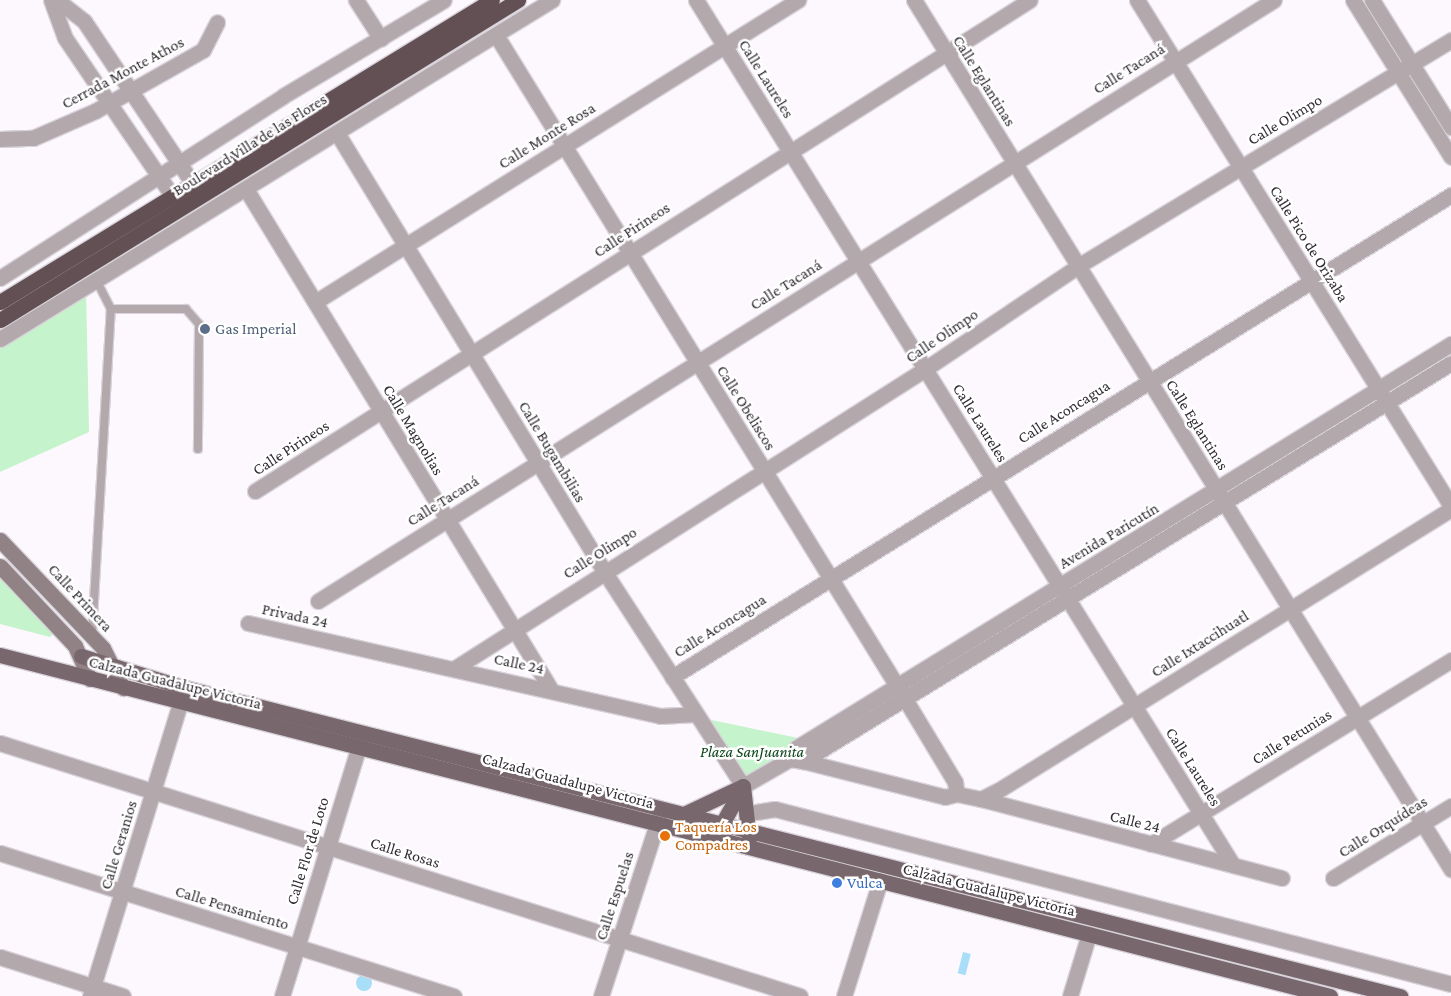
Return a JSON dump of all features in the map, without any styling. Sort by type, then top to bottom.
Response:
[{"type":"highway","name":"Boulevard Villa de las Flores","points":[[0,320],[177,203],[492,0]]},
{"type":"highway","name":"Boulevard Villa de las Flores","points":[[197,190],[518,0]]},
{"type":"highway","name":"Boulevard Villa de las Flores","points":[[0,302],[177,203]]},
{"type":"main road","name":"Calle Primera","points":[[0,540],[92,636],[114,665],[123,688]]},
{"type":"main road","points":[[0,566],[81,656],[90,679]]},
{"type":"main road","name":"Calzada Guadalupe Victoria","points":[[0,655],[180,703],[359,746],[1089,934],[1301,993],[1330,996]]},
{"type":"main road","name":"Calzada Guadalupe Victoria","points":[[81,656],[182,687],[686,813],[1400,996]]},
{"type":"main road","points":[[743,786],[766,834]]},
{"type":"main road","points":[[686,813],[743,786]]},
{"type":"main road","points":[[717,838],[720,822],[743,786]]},
{"type":"main road","points":[[743,786],[750,830],[748,846]]},
{"type":"street","points":[[51,0],[66,38],[177,203]]},
{"type":"street","points":[[57,0],[84,21],[197,190]]},
{"type":"street","points":[[356,0],[381,39]]},
{"type":"street","points":[[0,278],[179,163],[444,0]]},
{"type":"street","points":[[0,339],[97,282],[552,0]]},
{"type":"street","name":"Calle Laureles","points":[[696,0],[1233,865]]},
{"type":"street","name":"Calle Monte Rosa","points":[[315,302],[798,0]]},
{"type":"street","name":"Calle Eglantinas","points":[[914,0],[1451,869]]},
{"type":"street","name":"Calle Pirineos","points":[[255,491],[789,150],[1030,0]]},
{"type":"street","name":"Calle Pico de Orizaba","points":[[1138,0],[1451,507]]},
{"type":"street","name":"Calle Tacaná","points":[[318,601],[858,261],[1013,161],[1274,0]]},
{"type":"street","points":[[1353,0],[1451,157]]},
{"type":"street","points":[[1372,0],[1451,126]]},
{"type":"street","name":"Cerrada Monte Athos","points":[[0,139],[33,138],[110,103],[203,50],[217,22]]},
{"type":"street","name":"Calle Obeliscos","points":[[496,35],[901,692],[961,795]]},
{"type":"street","name":"Calle Olimpo","points":[[455,668],[513,628],[925,369],[1078,266],[1451,40]]},
{"type":"street","name":"Calle Bugambilias","points":[[337,133],[604,571],[743,786]]},
{"type":"street","name":"Calle Magnolias","points":[[246,189],[550,688]]},
{"type":"street","name":"Calle Aconcagua","points":[[672,677],[992,477],[1451,195]]},
{"type":"street","name":"Avenida Paricutín","points":[[1064,593],[1217,490],[1451,344]]},
{"type":"street","name":"Avenida Paricutín","points":[[743,786],[796,756],[1064,593],[1225,504],[1451,363]]},
{"type":"street","name":"Calle Ixtaccihuatl","points":[[981,799],[1134,706],[1451,507]]},
{"type":"street","name":"Privada 24","points":[[248,623],[335,642]]},
{"type":"street","name":"Calle 24","points":[[335,642],[550,688],[660,716],[696,714]]},
{"type":"street","name":"Calle Petunias","points":[[1151,844],[1451,660]]},
{"type":"street","name":"Calle Geranios","points":[[92,991],[180,703]]},
{"type":"street","name":"Calle Rosas","points":[[0,743],[800,996]]},
{"type":"street","name":"Calle Flor de Loto","points":[[282,996],[359,746]]},
{"type":"street","points":[[796,756],[945,797],[961,795],[981,799]]},
{"type":"street","name":"Calle 24","points":[[981,799],[1282,878]]},
{"type":"street","name":"Calle Orquídeas","points":[[1333,878],[1451,806]]},
{"type":"street","name":"Calle Espuelas","points":[[601,996],[662,807]]},
{"type":"street","points":[[756,812],[775,808],[1451,984]]},
{"type":"street","name":"Calle Pensamiento","points":[[0,853],[454,996]]},
{"type":"street","points":[[844,996],[880,880]]},
{"type":"street","points":[[1070,996],[1089,934]]},
{"type":"street","points":[[0,957],[92,991],[123,996]]},
{"type":"lane","points":[[92,636],[111,309],[97,282]]},
{"type":"lane","points":[[111,309],[186,309],[199,324],[198,449]]},
{"type":"green space","points":[[86,289],[89,432],[0,472],[0,339]]},
{"type":"green space","points":[[0,566],[60,627],[50,637],[0,624]]},
{"type":"green space","name":"Plaza SanJuanita","points":[[702,718],[803,739],[795,752],[743,785]]},
{"type":"water","points":[[963,952],[971,954],[965,975],[958,973]]},
{"type":"water","points":[[364,975],[370,977],[372,983],[370,989],[364,991],[358,989],[356,983],[358,977]]},
{"type":"place","name":"Gas Imperial","points":[[205,329]]},
{"type":"place","name":"Taquería Los Compadres","points":[[665,836]]},
{"type":"place","name":"Vulca","points":[[837,883]]}]
